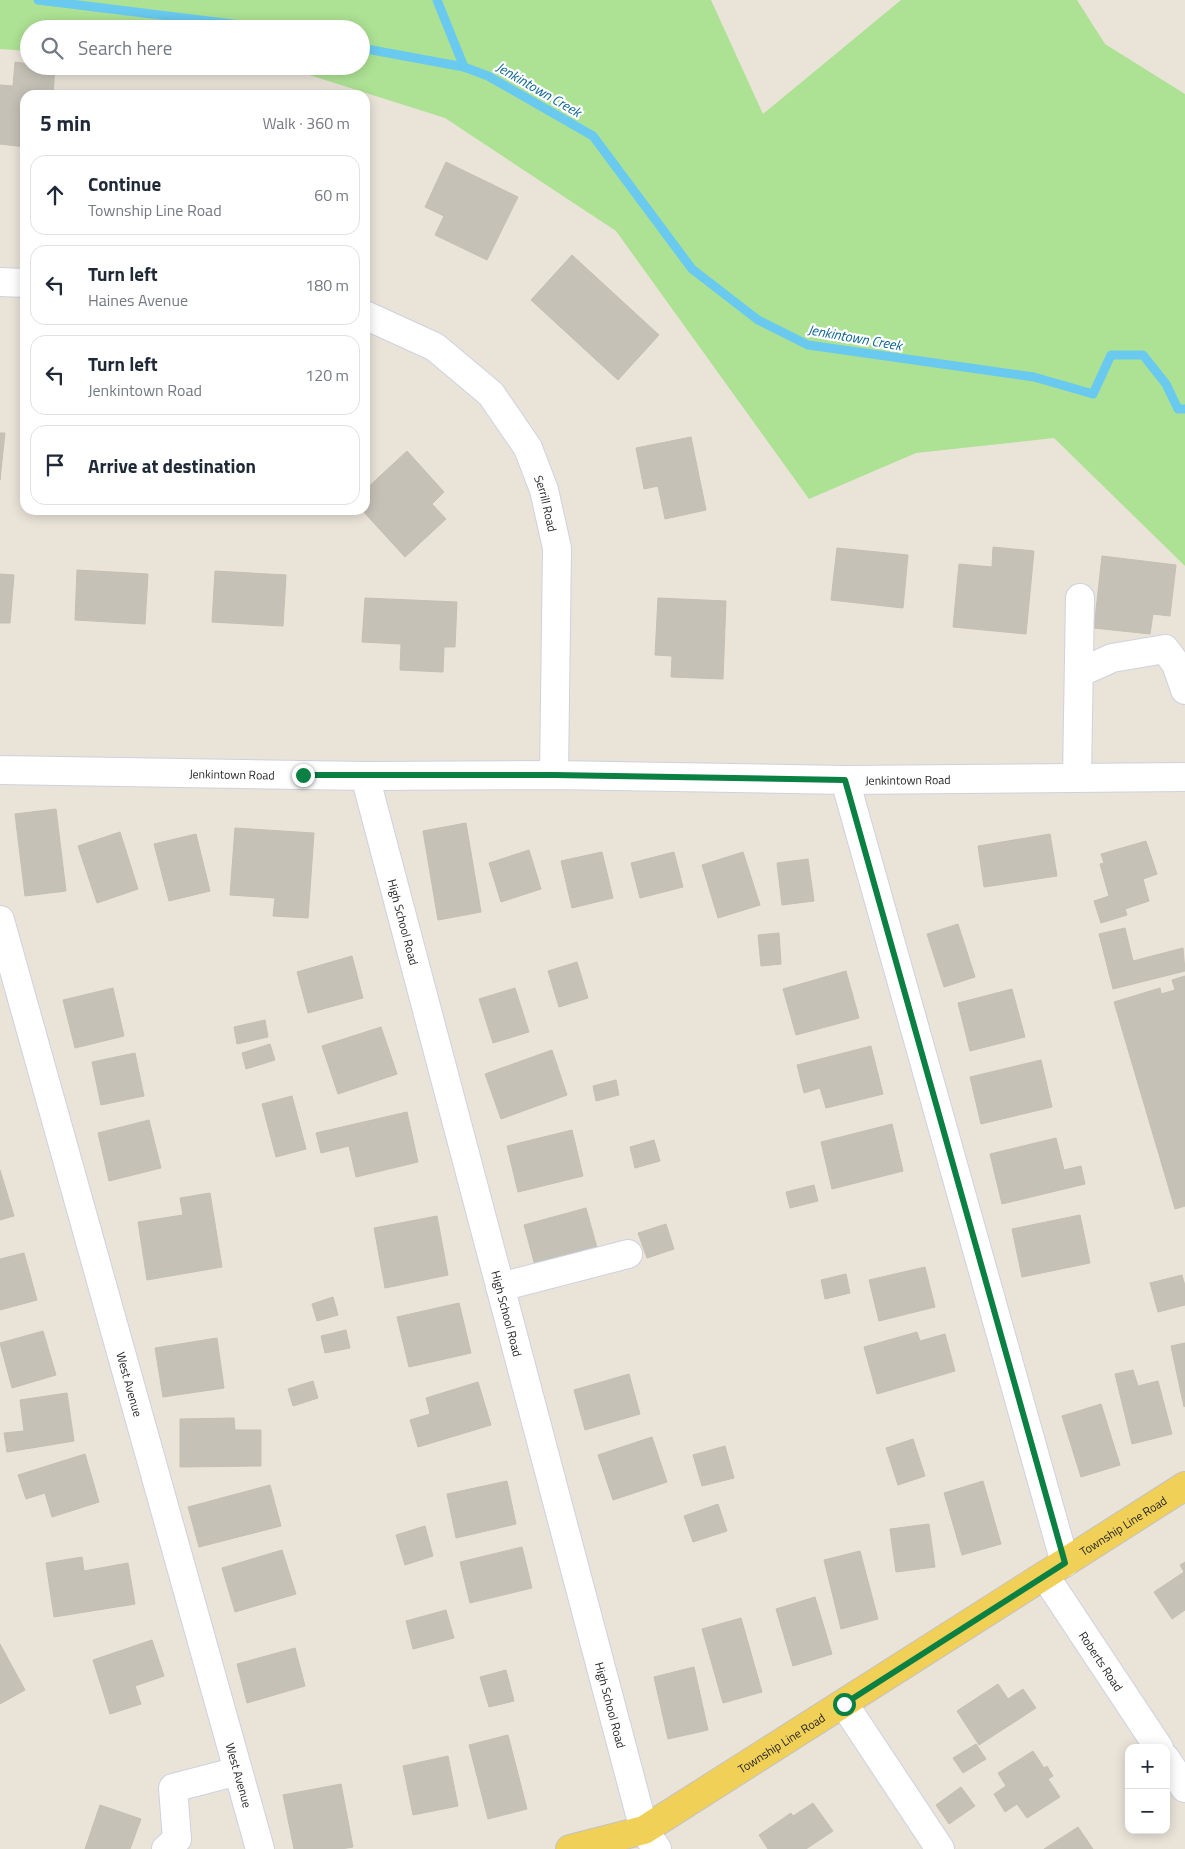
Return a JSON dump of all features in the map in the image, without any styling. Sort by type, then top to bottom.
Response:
[{"type":"main road","name":"Township Line Road","points":[[570,1849],[651,1840],[844,1704],[1185,1486]]},
{"type":"street","points":[[0,282],[20,283]]},
{"type":"street","name":"Serrill Road","points":[[370,317],[435,347],[491,394],[528,448],[544,490],[558,548],[554,775]]},
{"type":"street","points":[[1077,778],[1080,598]]},
{"type":"street","points":[[1078,673],[1112,658],[1165,649],[1176,664],[1185,690]]},
{"type":"street","name":"Jenkintown Road","points":[[0,770],[365,776],[554,775],[845,780],[1185,777]]},
{"type":"street","name":"High School Road","points":[[365,776],[500,1287],[651,1840]]},
{"type":"street","name":"Roberts Road","points":[[845,780],[1055,1569],[1157,1744]]},
{"type":"street","name":"West Avenue","points":[[0,920],[260,1849]]},
{"type":"street","points":[[500,1287],[628,1254]]},
{"type":"street","points":[[844,1704],[940,1849]]},
{"type":"street","points":[[1170,1765],[1185,1788]]},
{"type":"street","points":[[166,1849],[177,1839],[173,1788],[238,1771]]},
{"type":"green space","points":[[0,0],[711,0],[763,114],[901,0],[1077,0],[1105,44],[1185,94],[1185,566],[1054,438],[916,453],[809,499],[616,231],[445,118],[370,94],[370,90],[357,90],[309,75],[370,75],[370,20],[20,20],[20,50],[0,49]]},
{"type":"building","points":[[15,62],[20,63],[20,75],[54,75],[53,90],[20,90],[20,146],[0,144],[0,85],[13,86]]},
{"type":"building","points":[[446,162],[518,197],[487,260],[435,235],[444,216],[425,207]]},
{"type":"building","points":[[572,255],[659,335],[618,380],[531,300]]},
{"type":"building","points":[[0,433],[5,433],[0,480]]},
{"type":"building","points":[[691,437],[706,510],[665,519],[658,486],[644,489],[636,448]]},
{"type":"building","points":[[407,451],[444,492],[432,504],[446,519],[405,557],[367,515],[370,515],[370,485]]},
{"type":"building","points":[[993,547],[1034,551],[1026,634],[953,627],[959,564],[992,567]]},
{"type":"building","points":[[837,548],[908,555],[903,608],[831,600]]},
{"type":"building","points":[[1102,556],[1176,565],[1170,616],[1153,614],[1150,634],[1094,628]]},
{"type":"building","points":[[77,570],[148,574],[145,624],[75,620]]},
{"type":"building","points":[[215,571],[286,575],[283,626],[212,622]]},
{"type":"building","points":[[0,574],[14,575],[10,623],[0,623]]},
{"type":"building","points":[[365,598],[457,602],[455,647],[444,647],[443,672],[400,670],[401,644],[362,642]]},
{"type":"building","points":[[658,598],[726,601],[723,679],[671,677],[672,656],[655,655]]},
{"type":"building","points":[[56,809],[66,891],[25,896],[15,814]]},
{"type":"building","points":[[466,823],[481,912],[438,920],[423,831]]},
{"type":"building","points":[[235,828],[314,833],[308,918],[273,916],[275,898],[230,895]]},
{"type":"building","points":[[120,832],[138,889],[97,903],[78,846]]},
{"type":"building","points":[[196,834],[210,891],[169,901],[154,844]]},
{"type":"building","points":[[1050,834],[1057,876],[984,887],[978,846]]},
{"type":"building","points":[[1146,841],[1157,874],[1143,879],[1149,901],[1125,909],[1127,915],[1101,923],[1094,901],[1109,896],[1100,864],[1104,863],[1101,854]]},
{"type":"building","points":[[529,850],[541,889],[501,902],[489,863]]},
{"type":"building","points":[[602,852],[613,898],[572,908],[561,861]]},
{"type":"building","points":[[674,852],[683,887],[640,898],[631,863]]},
{"type":"building","points":[[743,852],[760,905],[718,918],[702,865]]},
{"type":"building","points":[[808,859],[814,901],[782,905],[777,863]]},
{"type":"building","points":[[958,924],[975,977],[944,987],[927,934]]},
{"type":"building","points":[[1125,928],[1133,961],[1183,948],[1185,971],[1113,989],[1099,934]]},
{"type":"building","points":[[779,933],[781,964],[761,966],[758,935]]},
{"type":"building","points":[[352,956],[363,998],[308,1013],[297,972]]},
{"type":"building","points":[[577,962],[588,998],[559,1007],[548,971]]},
{"type":"building","points":[[846,971],[859,1018],[796,1035],[783,989]]},
{"type":"building","points":[[1185,976],[1185,1206],[1175,1209],[1114,1002],[1160,988],[1161,994],[1175,990],[1172,980]]},
{"type":"building","points":[[113,988],[124,1036],[75,1048],[63,1000]]},
{"type":"building","points":[[515,988],[529,1032],[493,1043],[479,999]]},
{"type":"building","points":[[1012,989],[1025,1037],[970,1051],[958,1003]]},
{"type":"building","points":[[265,1020],[268,1037],[237,1044],[234,1027]]},
{"type":"building","points":[[381,1027],[397,1074],[338,1094],[322,1046]]},
{"type":"building","points":[[270,1044],[275,1060],[246,1069],[242,1053]]},
{"type":"building","points":[[871,1046],[883,1094],[826,1108],[820,1088],[804,1093],[797,1065]]},
{"type":"building","points":[[552,1050],[567,1095],[501,1119],[485,1074]]},
{"type":"building","points":[[135,1053],[144,1096],[101,1105],[92,1062]]},
{"type":"building","points":[[1041,1060],[1052,1107],[981,1124],[970,1077]]},
{"type":"building","points":[[616,1080],[619,1095],[596,1101],[593,1086]]},
{"type":"building","points":[[292,1096],[306,1149],[276,1157],[262,1104]]},
{"type":"building","points":[[407,1112],[418,1162],[356,1177],[349,1146],[321,1153],[316,1133]]},
{"type":"building","points":[[149,1120],[161,1168],[109,1181],[98,1133]]},
{"type":"building","points":[[892,1124],[903,1171],[832,1189],[821,1142]]},
{"type":"building","points":[[572,1130],[583,1176],[518,1192],[507,1146]]},
{"type":"building","points":[[1056,1138],[1064,1170],[1081,1166],[1085,1184],[1002,1204],[990,1154]]},
{"type":"building","points":[[654,1140],[660,1161],[635,1168],[630,1147]]},
{"type":"building","points":[[0,1170],[14,1216],[0,1220]]},
{"type":"building","points":[[814,1185],[818,1201],[790,1208],[786,1192]]},
{"type":"building","points":[[210,1193],[222,1267],[147,1280],[138,1222],[183,1215],[180,1198]]},
{"type":"building","points":[[586,1208],[599,1255],[537,1273],[524,1225]]},
{"type":"building","points":[[1080,1215],[1090,1263],[1022,1277],[1012,1229]]},
{"type":"building","points":[[437,1216],[448,1275],[385,1288],[374,1228]]},
{"type":"building","points":[[666,1224],[674,1249],[647,1258],[638,1233]]},
{"type":"building","points":[[24,1253],[37,1300],[0,1310],[0,1259]]},
{"type":"building","points":[[925,1267],[935,1307],[879,1321],[869,1280]]},
{"type":"building","points":[[846,1274],[850,1293],[825,1299],[821,1280]]},
{"type":"building","points":[[1182,1275],[1185,1286],[1185,1305],[1158,1312],[1150,1283]]},
{"type":"building","points":[[333,1297],[338,1315],[317,1321],[312,1304]]},
{"type":"building","points":[[459,1303],[471,1353],[409,1367],[397,1317]]},
{"type":"building","points":[[346,1330],[350,1348],[325,1353],[321,1336]]},
{"type":"building","points":[[43,1331],[56,1375],[12,1388],[0,1343]]},
{"type":"building","points":[[917,1332],[920,1341],[945,1334],[955,1371],[877,1394],[864,1347]]},
{"type":"building","points":[[217,1338],[224,1388],[163,1397],[155,1348]]},
{"type":"building","points":[[1185,1343],[1185,1406],[1184,1407],[1171,1346]]},
{"type":"building","points":[[1133,1370],[1138,1386],[1158,1381],[1172,1434],[1132,1444],[1115,1374]]},
{"type":"building","points":[[629,1374],[640,1414],[585,1430],[574,1390]]},
{"type":"building","points":[[313,1381],[318,1398],[293,1406],[288,1389]]},
{"type":"building","points":[[478,1382],[491,1425],[418,1447],[410,1420],[430,1414],[426,1398]]},
{"type":"building","points":[[67,1393],[74,1441],[7,1452],[4,1433],[24,1431],[20,1400]]},
{"type":"building","points":[[1101,1404],[1120,1465],[1081,1477],[1062,1416]]},
{"type":"building","points":[[234,1418],[235,1430],[261,1430],[261,1466],[180,1467],[180,1419]]},
{"type":"building","points":[[652,1437],[667,1482],[613,1500],[598,1455]]},
{"type":"building","points":[[913,1439],[925,1476],[898,1485],[886,1448]]},
{"type":"building","points":[[725,1446],[734,1478],[702,1486],[693,1455]]},
{"type":"building","points":[[85,1454],[99,1502],[52,1517],[45,1493],[26,1499],[18,1475]]},
{"type":"building","points":[[507,1481],[516,1524],[456,1538],[447,1494]]},
{"type":"building","points":[[983,1481],[1001,1544],[962,1555],[944,1493]]},
{"type":"building","points":[[270,1485],[281,1526],[199,1547],[188,1507]]},
{"type":"building","points":[[718,1504],[727,1531],[693,1542],[684,1516]]},
{"type":"building","points":[[929,1524],[935,1567],[896,1572],[890,1529]]},
{"type":"building","points":[[425,1526],[433,1556],[405,1565],[396,1535]]},
{"type":"building","points":[[522,1547],[532,1588],[470,1603],[460,1562]]},
{"type":"building","points":[[282,1550],[296,1594],[235,1612],[222,1568]]},
{"type":"building","points":[[860,1551],[878,1619],[841,1629],[824,1560]]},
{"type":"building","points":[[82,1557],[84,1571],[128,1563],[135,1604],[54,1617],[46,1563]]},
{"type":"building","points":[[1185,1562],[1185,1610],[1172,1619],[1154,1592],[1184,1572],[1180,1565]]},
{"type":"building","points":[[815,1597],[832,1654],[793,1666],[776,1609]]},
{"type":"building","points":[[446,1610],[454,1638],[413,1649],[406,1621]]},
{"type":"building","points":[[741,1618],[762,1692],[723,1703],[702,1629]]},
{"type":"building","points":[[152,1640],[164,1676],[135,1686],[141,1704],[110,1714],[93,1660]]},
{"type":"building","points":[[0,1644],[25,1690],[0,1704]]},
{"type":"building","points":[[295,1648],[305,1686],[247,1703],[237,1664]]},
{"type":"building","points":[[694,1667],[708,1730],[668,1739],[654,1677]]},
{"type":"building","points":[[506,1670],[514,1701],[489,1707],[480,1677]]},
{"type":"building","points":[[998,1684],[1008,1699],[1023,1689],[1036,1708],[979,1745],[957,1711]]},
{"type":"building","points":[[508,1735],[527,1809],[488,1819],[469,1745]]},
{"type":"building","points":[[976,1744],[986,1759],[963,1773],[953,1758]]},
{"type":"building","points":[[1033,1751],[1044,1768],[1047,1766],[1053,1776],[1048,1779],[1060,1797],[1027,1818],[1017,1804],[1005,1812],[994,1794],[1006,1786],[998,1773]]},
{"type":"building","points":[[448,1756],[458,1806],[413,1815],[403,1766]]},
{"type":"building","points":[[341,1784],[353,1847],[341,1849],[294,1849],[283,1795]]},
{"type":"building","points":[[961,1787],[975,1806],[949,1824],[936,1805]]},
{"type":"building","points":[[813,1803],[833,1831],[806,1849],[768,1849],[759,1835],[791,1813],[793,1816]]},
{"type":"building","points":[[100,1805],[141,1819],[130,1849],[85,1849]]},
{"type":"building","points":[[1078,1827],[1093,1849],[1044,1849]]},
{"type":"waterway","name":"Jenkintown Creek","points":[[38,0],[200,20]]},
{"type":"waterway","points":[[437,0],[464,67]]},
{"type":"waterway","name":"Jenkintown Creek","points":[[370,50],[464,67],[488,76],[593,136],[692,269],[758,320],[808,345],[1034,377],[1093,394],[1111,355],[1143,355],[1166,384],[1178,409],[1185,409]]},
{"type":"route","points":[[303,775],[554,775],[845,780],[1065,1563],[844,1704]]}]
